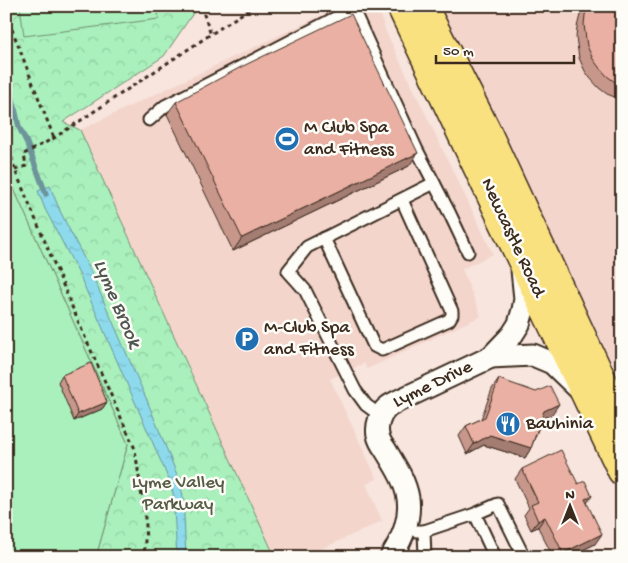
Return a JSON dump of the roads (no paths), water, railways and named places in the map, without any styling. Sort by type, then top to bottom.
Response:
[{"type":"highway","name":"Newcastle Road","points":[[401,6],[622,471]]},
{"type":"highway","name":"Newcastle Road","points":[[424,6],[485,128],[622,423]]},
{"type":"street","name":"Lyme Drive","points":[[391,557],[398,545],[415,531],[408,514],[408,498],[402,478],[378,436],[377,426],[381,416],[387,407],[398,401],[491,357],[512,335],[519,324],[525,299],[521,259]]},
{"type":"street","name":"Lyme Drive","points":[[491,357],[533,355],[552,363],[587,396]]},
{"type":"lane","points":[[149,120],[165,106],[341,15],[348,14],[357,18],[417,150],[468,252]]},
{"type":"lane","points":[[381,416],[366,405],[355,390],[305,290],[288,271],[307,247],[434,183]]},
{"type":"lane","points":[[324,238],[374,346],[382,350],[449,320],[452,311],[402,200]]},
{"type":"lane","points":[[425,557],[415,531],[474,514],[498,504],[524,557]]},
{"type":"lane","points":[[474,514],[495,557]]},
{"type":"water","points":[[50,186],[60,211],[91,272],[180,482],[183,496],[186,557],[177,557],[173,493],[169,480],[79,274],[45,209],[38,191]]},
{"type":"waterway","name":"Lyme Brook","points":[[6,68],[19,127],[46,194]]},
{"type":"place","name":"M Club Spa and Fitness","points":[[287,139]]},
{"type":"place","name":"M-Club Spa and Fitness","points":[[247,339]]},
{"type":"place","name":"Bauhinia","points":[[508,424]]},
{"type":"park label","name":"Lyme Valley Parkway","points":[[178,494]]}]
